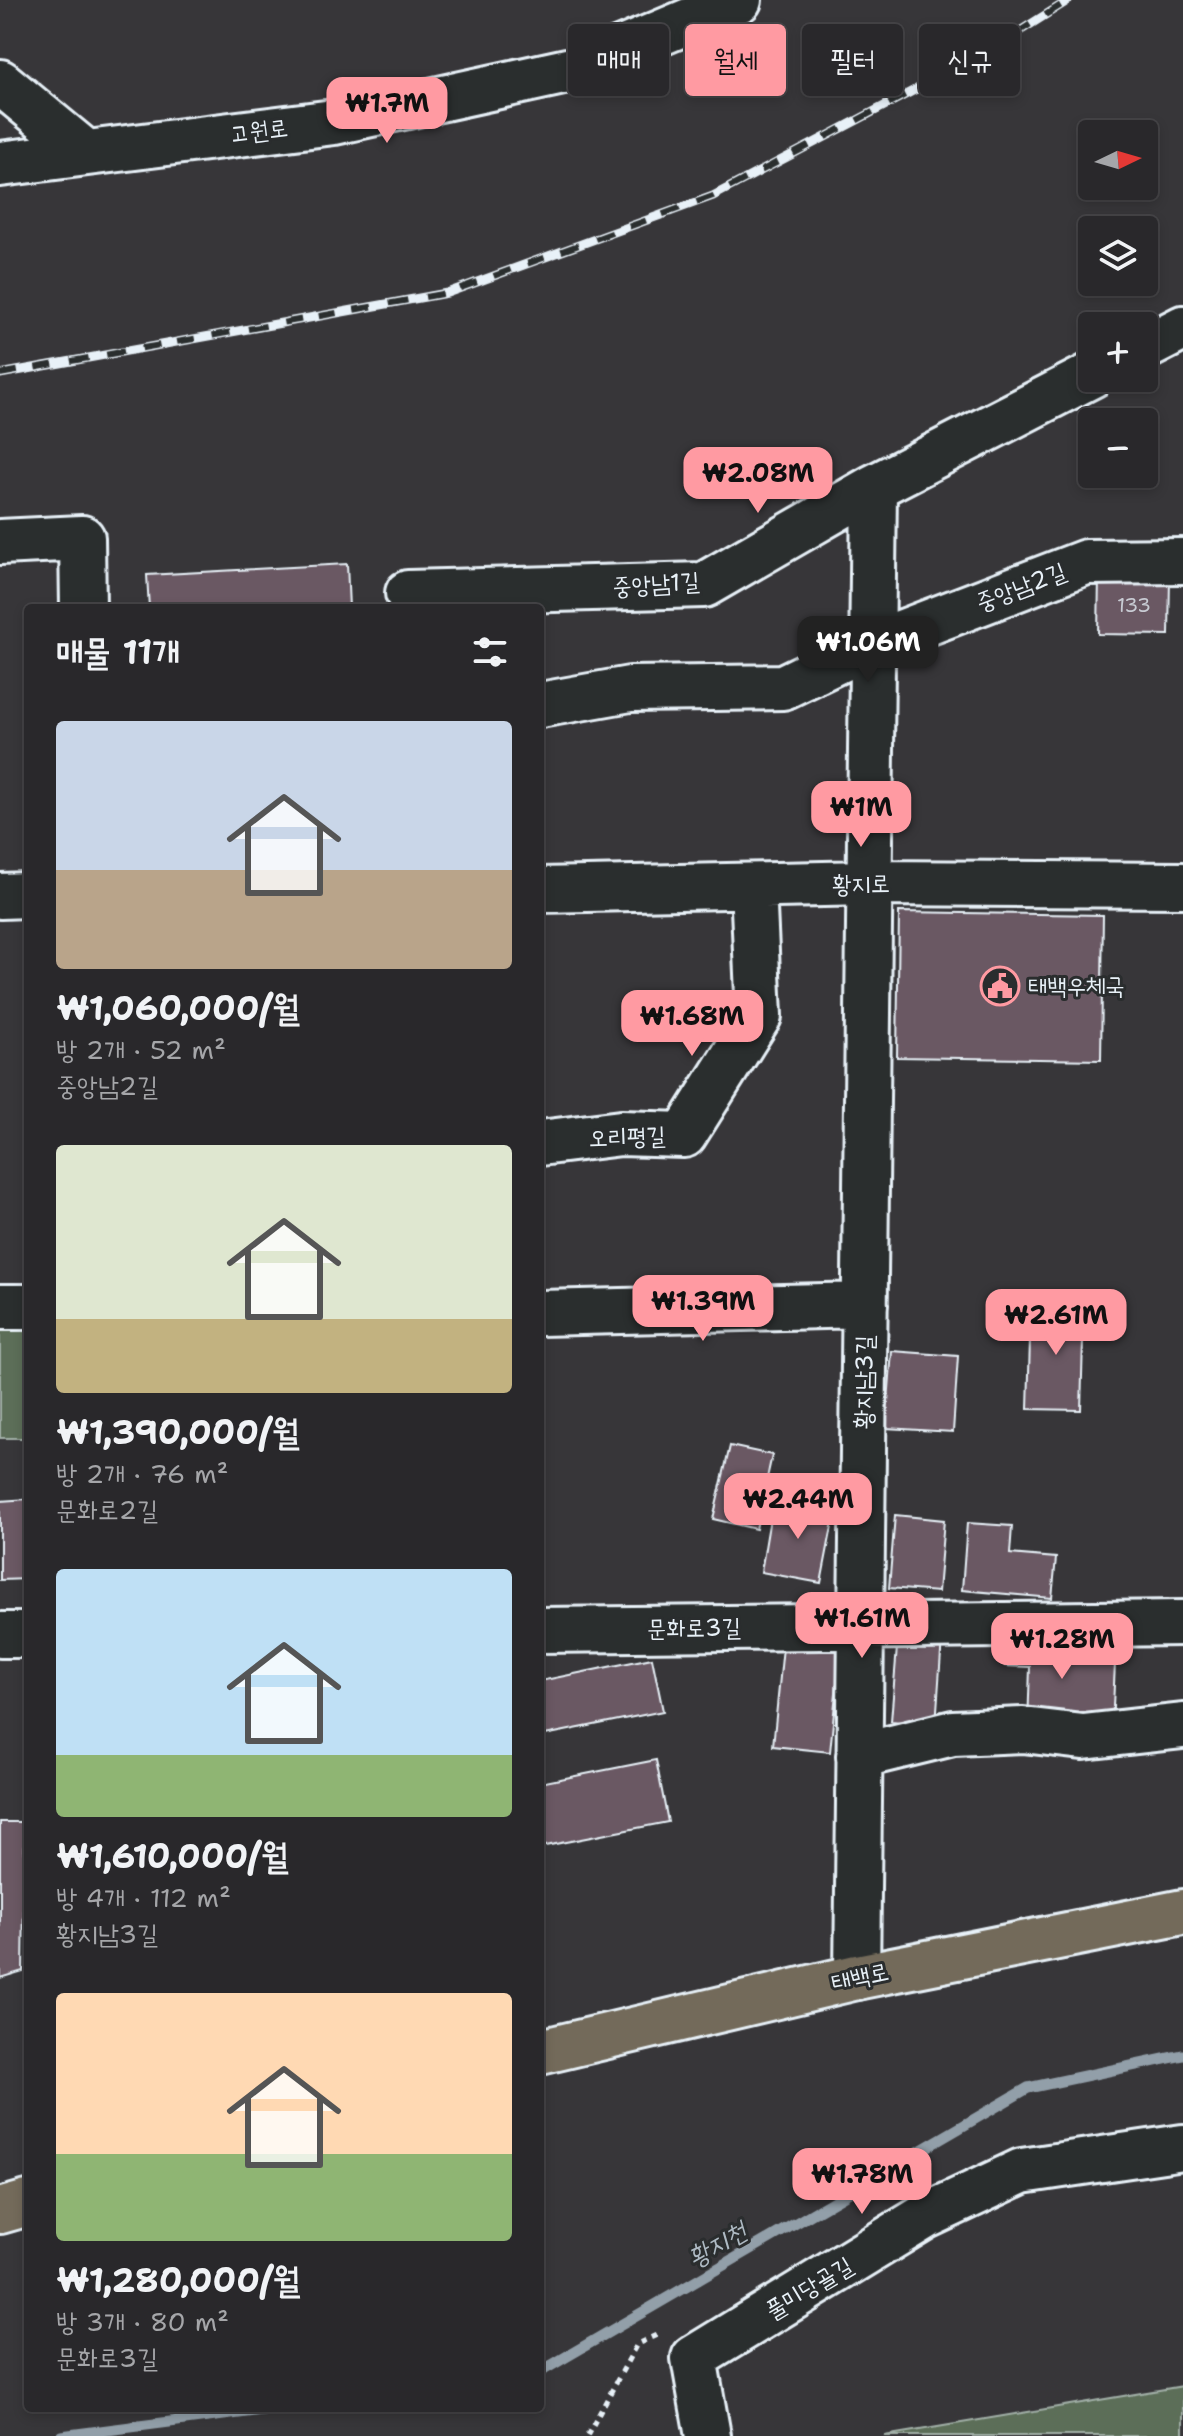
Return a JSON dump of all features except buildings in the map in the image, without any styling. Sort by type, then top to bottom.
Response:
[{"type":"main road","name":"태백로","points":[[544,2051],[857,1977],[1183,1912]]},
{"type":"main road","points":[[0,2211],[24,2204]]},
{"type":"street","name":"고원로","points":[[0,164],[334,122],[572,70],[739,0]]},
{"type":"street","points":[[0,82],[85,152]]},
{"type":"street","points":[[1158,341],[1183,328]]},
{"type":"street","name":"중앙남1길","points":[[408,593],[704,585],[874,487],[1078,382]]},
{"type":"street","name":"황지남3길","points":[[857,1977],[874,487]]},
{"type":"street","points":[[0,542],[82,538],[83,604]]},
{"type":"street","name":"중앙남2길","points":[[544,704],[630,689],[783,687],[872,644],[1086,562],[1183,561]]},
{"type":"street","name":"황지로","points":[[544,890],[870,883],[1183,885]]},
{"type":"street","name":"오리평길","points":[[544,1143],[621,1133],[684,1135],[759,1016],[753,887]]},
{"type":"street","points":[[0,896],[24,895]]},
{"type":"street","points":[[544,1313],[865,1305]]},
{"type":"street","points":[[0,1307],[24,1307]]},
{"type":"street","name":"문화로3길","points":[[544,1630],[1183,1623]]},
{"type":"street","points":[[0,1635],[24,1635]]},
{"type":"street","points":[[859,1756],[953,1733],[1023,1730],[1083,1737],[1183,1726]]},
{"type":"street","name":"풀미당골길","points":[[708,2436],[694,2358],[926,2216],[1022,2171],[1183,2147]]},
{"type":"green space","points":[[24,1322],[24,1438],[0,1438],[0,1323]]},
{"type":"green space","points":[[1183,2386],[1183,2436],[884,2436]]},
{"type":"waterway","name":"황지천","points":[[544,2370],[1028,2088],[1183,2055]]},
{"type":"waterway","name":"황지천","points":[[61,2436],[247,2412]]},
{"type":"railway","points":[[0,374],[447,293],[713,196],[985,53],[1069,0]]},
{"type":"place","name":"태백우체국","points":[[1000,986]]}]
